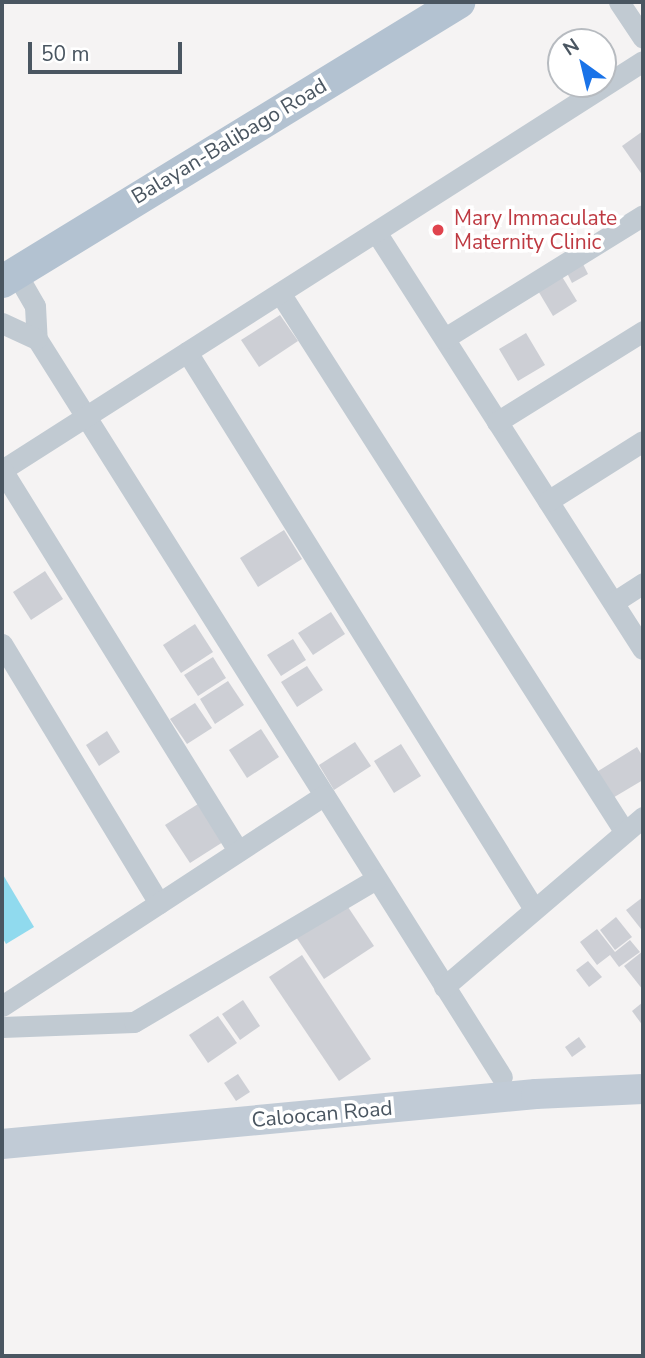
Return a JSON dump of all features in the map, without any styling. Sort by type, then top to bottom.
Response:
[{"type":"main road","name":"Balayan-Balibago Road","points":[[9,277],[458,2]]},
{"type":"street","points":[[619,2],[643,38]]},
{"type":"street","points":[[238,851],[2,470],[643,61]]},
{"type":"street","points":[[444,338],[643,215]]},
{"type":"street","points":[[376,232],[643,649]]},
{"type":"street","points":[[9,277],[36,306],[37,339],[502,1077]]},
{"type":"street","points":[[281,293],[624,831]]},
{"type":"street","points":[[2,323],[37,339]]},
{"type":"street","points":[[496,422],[643,331]]},
{"type":"street","points":[[187,352],[534,909]]},
{"type":"street","points":[[548,501],[643,441]]},
{"type":"street","points":[[614,602],[643,583]]},
{"type":"street","points":[[2,644],[159,903]]},
{"type":"street","points":[[2,1006],[324,795]]},
{"type":"street","points":[[444,986],[643,817]]},
{"type":"street","points":[[2,1027],[134,1022],[376,879]]},
{"type":"street","name":"Caloocan Road","points":[[2,1144],[536,1094],[643,1089]]},
{"type":"water","points":[[2,873],[34,927],[6,944],[2,937]]},
{"type":"building","points":[[643,131],[643,176],[622,146]]},
{"type":"building","points":[[581,260],[588,274],[572,283],[565,269]]},
{"type":"building","points":[[561,275],[577,301],[553,316],[537,289]]},
{"type":"building","points":[[280,315],[298,341],[259,367],[241,340]]},
{"type":"building","points":[[526,333],[545,365],[518,381],[499,349]]},
{"type":"building","points":[[284,530],[302,559],[258,587],[240,558]]},
{"type":"building","points":[[45,571],[63,599],[31,620],[13,592]]},
{"type":"building","points":[[331,612],[345,634],[313,655],[298,633]]},
{"type":"building","points":[[195,624],[213,652],[181,673],[163,645]]},
{"type":"building","points":[[293,639],[306,660],[281,676],[267,655]]},
{"type":"building","points":[[213,657],[226,678],[198,696],[184,675]]},
{"type":"building","points":[[307,666],[323,690],[297,707],[281,682]]},
{"type":"building","points":[[228,681],[244,705],[215,724],[200,699]]},
{"type":"building","points":[[195,703],[212,728],[187,744],[170,719]]},
{"type":"building","points":[[261,729],[279,757],[247,778],[229,750]]},
{"type":"building","points":[[107,731],[120,752],[99,766],[86,745]]},
{"type":"building","points":[[355,742],[371,766],[334,790],[319,765]]},
{"type":"building","points":[[401,744],[421,776],[394,793],[374,761]]},
{"type":"building","points":[[637,747],[643,757],[643,780],[611,799],[595,773]]},
{"type":"building","points":[[198,804],[223,842],[190,863],[165,825]]},
{"type":"building","points":[[643,897],[643,927],[641,929],[626,910]]},
{"type":"building","points":[[344,901],[374,946],[324,979],[294,934]]},
{"type":"building","points":[[616,917],[632,937],[615,950],[600,930]]},
{"type":"building","points":[[597,929],[615,952],[630,940],[640,952],[619,967],[610,955],[597,965],[580,942]]},
{"type":"building","points":[[643,951],[643,990],[624,966]]},
{"type":"building","points":[[302,955],[371,1059],[339,1081],[269,977]]},
{"type":"building","points":[[588,961],[602,977],[589,987],[576,970]]},
{"type":"building","points":[[243,1000],[260,1026],[240,1040],[222,1014]]},
{"type":"building","points":[[643,1002],[643,1026],[632,1011]]},
{"type":"building","points":[[218,1016],[237,1043],[208,1063],[189,1035]]},
{"type":"building","points":[[579,1037],[586,1047],[572,1057],[565,1047]]},
{"type":"building","points":[[238,1074],[250,1092],[236,1101],[224,1083]]},
{"type":"place","name":"Mary Immaculate Maternity Clinic","points":[[438,230]]}]
